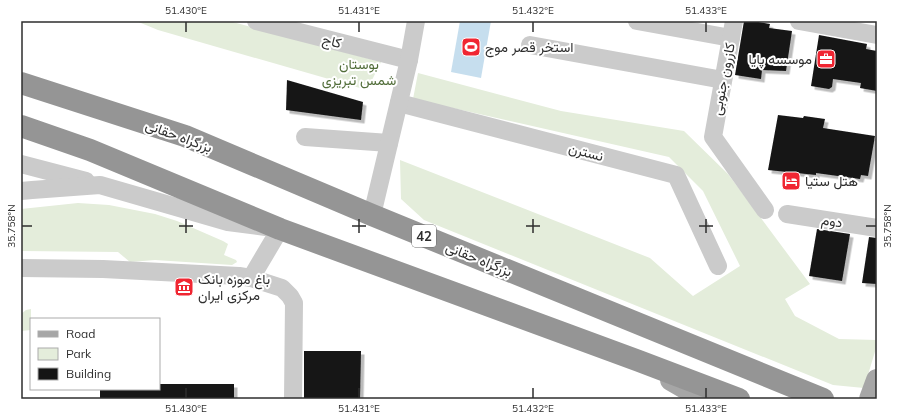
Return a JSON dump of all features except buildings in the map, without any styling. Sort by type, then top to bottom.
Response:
[{"type":"highway","name":"بزرگراه حقانی","points":[[21,83],[185,136],[372,215],[823,399]]},
{"type":"highway","points":[[21,126],[90,150],[280,229],[739,399]]},
{"type":"main road","points":[[639,361],[704,399]]},
{"type":"main road","points":[[870,399],[877,380]]},
{"type":"street","name":"کاج","points":[[256,21],[409,60]]},
{"type":"street","points":[[372,215],[409,60],[416,21]]},
{"type":"street","points":[[637,21],[733,30]]},
{"type":"street","points":[[799,21],[877,35]]},
{"type":"street","name":"کازرون جنوبی","points":[[733,30],[713,137],[765,210]]},
{"type":"street","points":[[530,45],[723,80]]},
{"type":"street","name":"نسترن","points":[[399,103],[676,176],[718,266]]},
{"type":"street","points":[[305,137],[389,143]]},
{"type":"street","points":[[21,164],[228,222],[280,229],[251,278]]},
{"type":"street","points":[[21,192],[100,185]]},
{"type":"street","name":"دوم","points":[[787,214],[877,228]]},
{"type":"street","points":[[21,268],[103,269],[239,276],[251,278],[282,288],[290,296],[294,303],[293,399]]},
{"type":"green space","name":"بوستان شمس تبریزی","points":[[136,21],[229,21],[381,62],[367,90],[158,30]]},
{"type":"green space","points":[[418,73],[561,111],[684,131],[728,174],[810,284],[785,299],[795,316],[839,339],[877,340],[877,345],[864,388],[833,385],[424,220],[401,199],[400,160],[650,258],[693,296],[740,266],[703,191],[669,157],[413,99]]},
{"type":"green space","points":[[78,203],[109,205],[155,214],[177,221],[228,244],[224,255],[236,260],[237,262],[232,265],[155,260],[130,262],[118,252],[21,251],[21,209]]},
{"type":"green space","points":[[31,309],[30,330],[21,331],[21,314],[26,310]]},
{"type":"water","name":"استخر قصر موج","points":[[460,21],[491,21],[481,78],[451,72]]},
{"type":"place","name":"استخر قصر موج","points":[[471,47]]},
{"type":"place","name":"موسسه پایا","points":[[826,59]]},
{"type":"place","name":"هتل ستیا","points":[[791,181]]},
{"type":"place","name":"باغ موزه بانک مرکزی ایران","points":[[184,287]]}]
